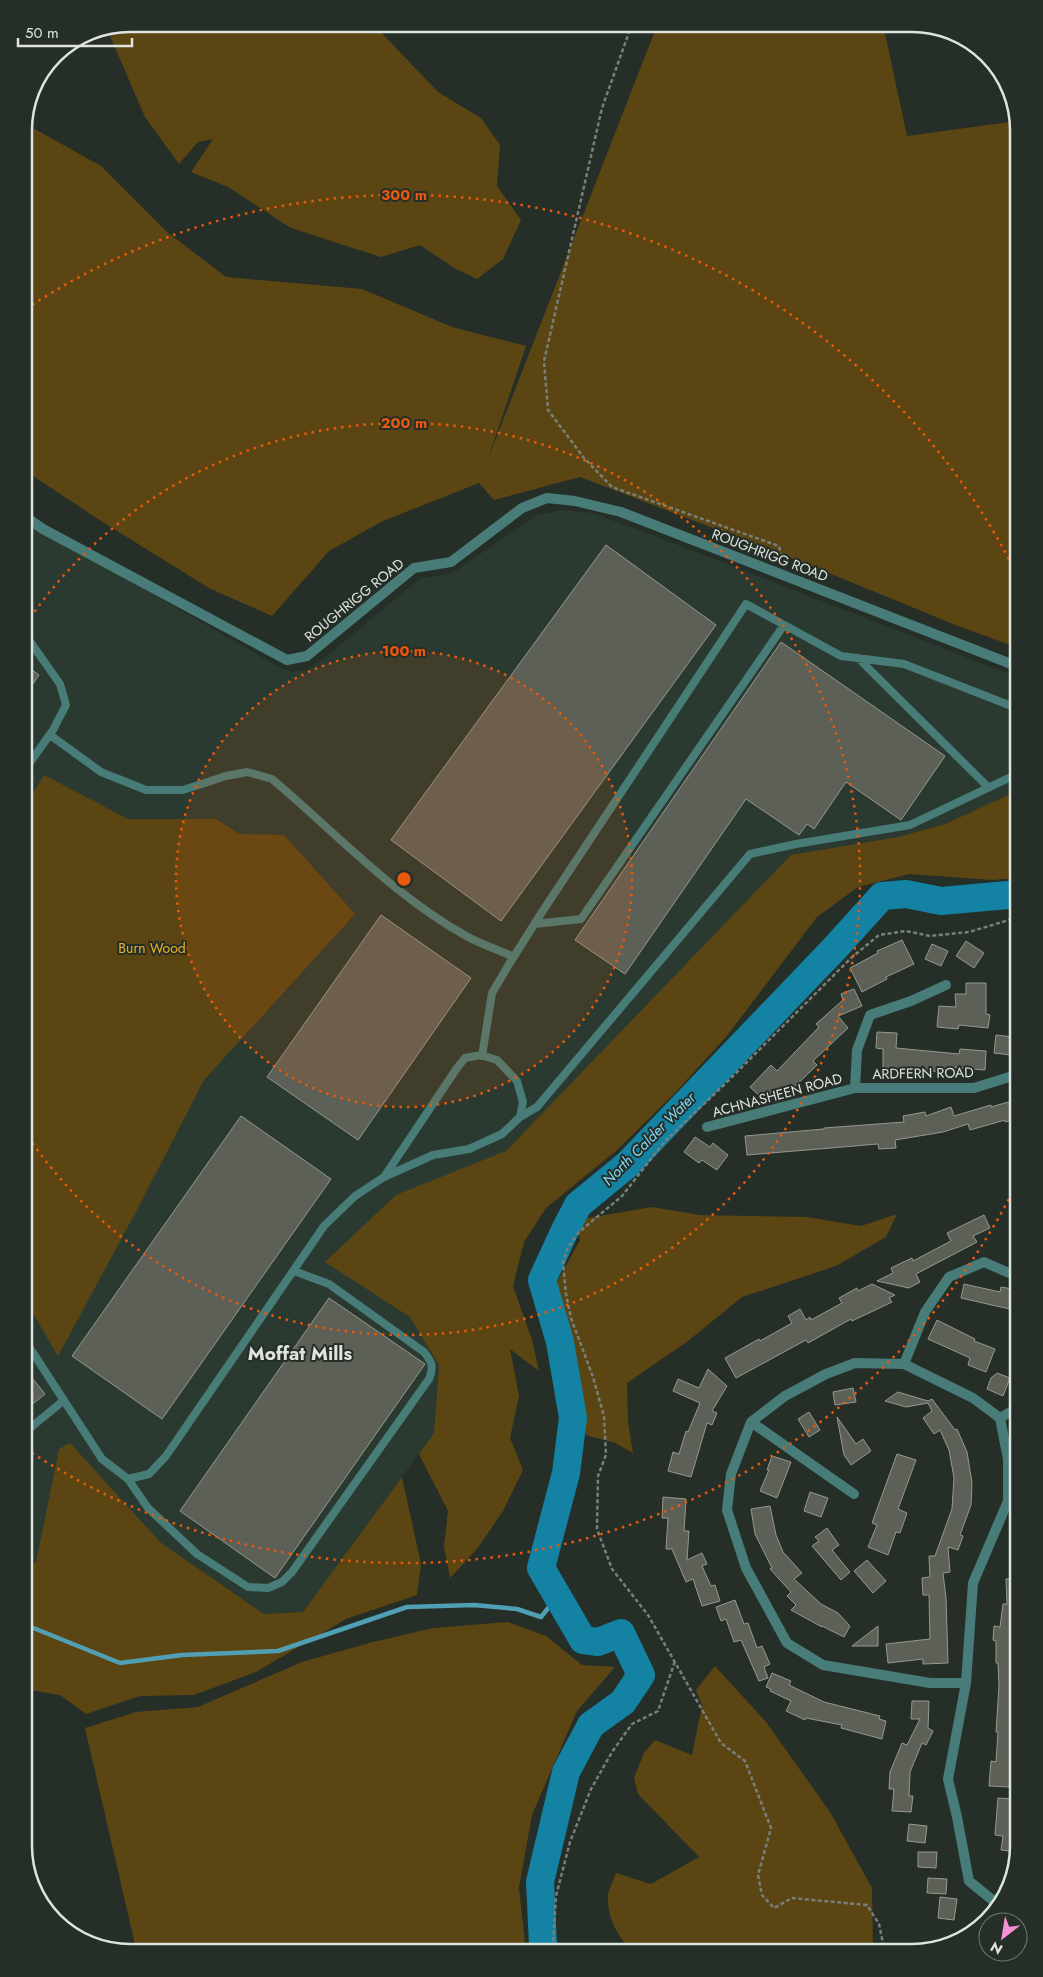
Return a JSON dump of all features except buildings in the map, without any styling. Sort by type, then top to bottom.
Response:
[{"type":"street","name":"ROUGHRIGG ROAD","points":[[33,522],[287,660],[307,656],[414,568],[451,562],[522,508],[547,498],[575,501],[621,512],[1010,663]]},
{"type":"street","points":[[855,1088],[857,1050],[870,1015],[911,1001],[946,985]]},
{"type":"street","name":"ARDFERN ROAD","points":[[855,1088],[974,1088],[1010,1077]]},
{"type":"street","name":"ACHNASHEEN ROAD","points":[[707,1128],[855,1088]]},
{"type":"street","points":[[904,1364],[925,1312],[949,1277],[984,1262],[1010,1273]]},
{"type":"street","points":[[966,1683],[930,1683],[823,1665],[787,1643],[746,1568],[727,1510],[731,1474],[751,1422],[785,1396],[826,1374],[855,1363],[904,1364],[973,1398],[1000,1418],[1008,1459],[1008,1501],[973,1583],[966,1683],[948,1779],[969,1881],[994,1901]]},
{"type":"street","points":[[1000,1418],[1010,1412]]},
{"type":"street","points":[[751,1422],[854,1494]]},
{"type":"lane","points":[[482,1056],[492,993],[535,924],[746,604],[841,656],[904,664],[1010,705]]},
{"type":"lane","points":[[535,924],[581,919],[784,625]]},
{"type":"lane","points":[[33,645],[60,684],[66,705],[50,735],[33,758]]},
{"type":"lane","points":[[858,658],[988,787]]},
{"type":"lane","points":[[50,735],[102,772],[146,790],[183,790],[226,776],[247,772],[272,779],[400,891],[440,920],[470,938],[514,957]]},
{"type":"lane","points":[[128,1479],[149,1474],[166,1456],[324,1226],[355,1196],[384,1177],[433,1155],[469,1149],[502,1134],[520,1117],[537,1107],[750,854],[796,844],[910,825],[1010,777]]},
{"type":"lane","points":[[384,1177],[456,1068],[465,1058],[482,1056],[498,1060],[517,1081],[523,1102],[520,1117]]},
{"type":"lane","points":[[32,1352],[102,1459],[128,1479],[148,1508],[198,1554],[248,1587],[268,1588],[282,1582],[292,1572],[433,1370],[432,1361],[424,1352],[329,1284],[294,1270]]},
{"type":"lane","points":[[32,1426],[63,1401]]},
{"type":"path","points":[[629,33],[602,108],[544,361],[548,410],[584,458],[612,488],[779,546],[787,576]]},
{"type":"path","points":[[883,1944],[879,1924],[868,1905],[792,1898],[774,1908],[762,1895],[758,1875],[771,1828],[745,1761],[721,1743],[648,1615],[612,1569],[597,1528],[598,1476],[606,1455],[604,1416],[593,1377],[571,1318],[563,1263],[567,1249],[579,1232],[622,1196],[665,1141],[852,958],[878,935],[906,932],[930,936],[969,932],[1010,920]]},
{"type":"path","points":[[553,1944],[556,1896],[570,1842],[587,1798],[612,1752],[632,1724],[658,1711],[675,1661]]},
{"type":"shaded area","points":[[562,510],[592,513],[1010,674],[1010,794],[945,824],[898,837],[506,1151],[439,1365],[434,1433],[303,1612],[264,1614],[162,1545],[59,1449],[36,1562],[32,1563],[33,525],[279,667],[293,672],[307,670],[321,661],[419,579],[451,574],[536,516]]},
{"type":"green space","points":[[130,32],[381,32],[438,92],[481,118],[500,145],[497,186],[521,220],[503,259],[477,279],[456,269],[420,245],[381,257],[291,228],[228,187],[191,172],[213,139],[198,142],[179,164],[145,117],[109,35]]},
{"type":"green space","points":[[654,33],[885,33],[907,136],[1010,122],[1010,645],[580,477],[494,500],[479,483],[383,521],[329,551],[272,616],[209,588],[33,476],[33,128],[101,166],[167,232],[226,277],[362,289],[452,327],[526,346],[488,459]]},
{"type":"green space","name":"Burn Wood","points":[[44,775],[128,819],[216,819],[239,834],[284,835],[355,914],[204,1080],[138,1208],[58,1356],[32,1312],[33,793]]},
{"type":"green space","points":[[1010,794],[1010,879],[992,880],[909,874],[858,887],[817,917],[726,1037],[673,1095],[617,1150],[546,1208],[524,1242],[513,1286],[532,1340],[539,1371],[510,1349],[519,1396],[510,1438],[523,1470],[503,1511],[477,1549],[450,1578],[444,1547],[448,1511],[419,1454],[434,1433],[439,1365],[410,1317],[325,1262],[396,1195],[506,1151],[791,855],[898,837],[945,824]]},
{"type":"green space","points":[[652,1207],[700,1215],[807,1217],[861,1226],[897,1214],[886,1237],[836,1266],[742,1297],[688,1341],[627,1383],[628,1422],[633,1453],[615,1443],[586,1435],[573,1355],[552,1291],[580,1240],[576,1220]]},
{"type":"green space","points":[[70,1443],[161,1543],[264,1614],[303,1612],[402,1477],[421,1564],[417,1595],[346,1619],[256,1672],[194,1695],[140,1696],[86,1714],[60,1695],[32,1690],[32,1563],[36,1562],[59,1449]]},
{"type":"green space","points":[[508,1622],[546,1636],[582,1665],[615,1667],[577,1711],[532,1815],[519,1887],[525,1944],[135,1944],[85,1728],[136,1712],[198,1707],[302,1662],[373,1642],[433,1628]]},
{"type":"green space","points":[[715,1666],[766,1722],[830,1812],[872,1888],[873,1944],[626,1944],[619,1935],[611,1919],[608,1903],[608,1895],[616,1873],[651,1884],[699,1857],[638,1794],[634,1778],[644,1753],[655,1740],[692,1755],[702,1706],[696,1690]]},
{"type":"waterway","name":"North Calder Water","points":[[543,1944],[540,1882],[566,1772],[591,1725],[623,1702],[641,1675],[621,1633],[598,1642],[583,1640],[541,1568],[566,1473],[573,1418],[560,1342],[542,1280],[578,1205],[628,1164],[834,949],[882,896],[906,894],[941,901],[1010,895]]},
{"type":"waterway","points":[[32,1627],[120,1663],[182,1655],[278,1651],[407,1607],[474,1605],[517,1609],[541,1617],[557,1597]]},
{"type":"district","name":"Moffat Mills","points":[[300,1353]]}]
